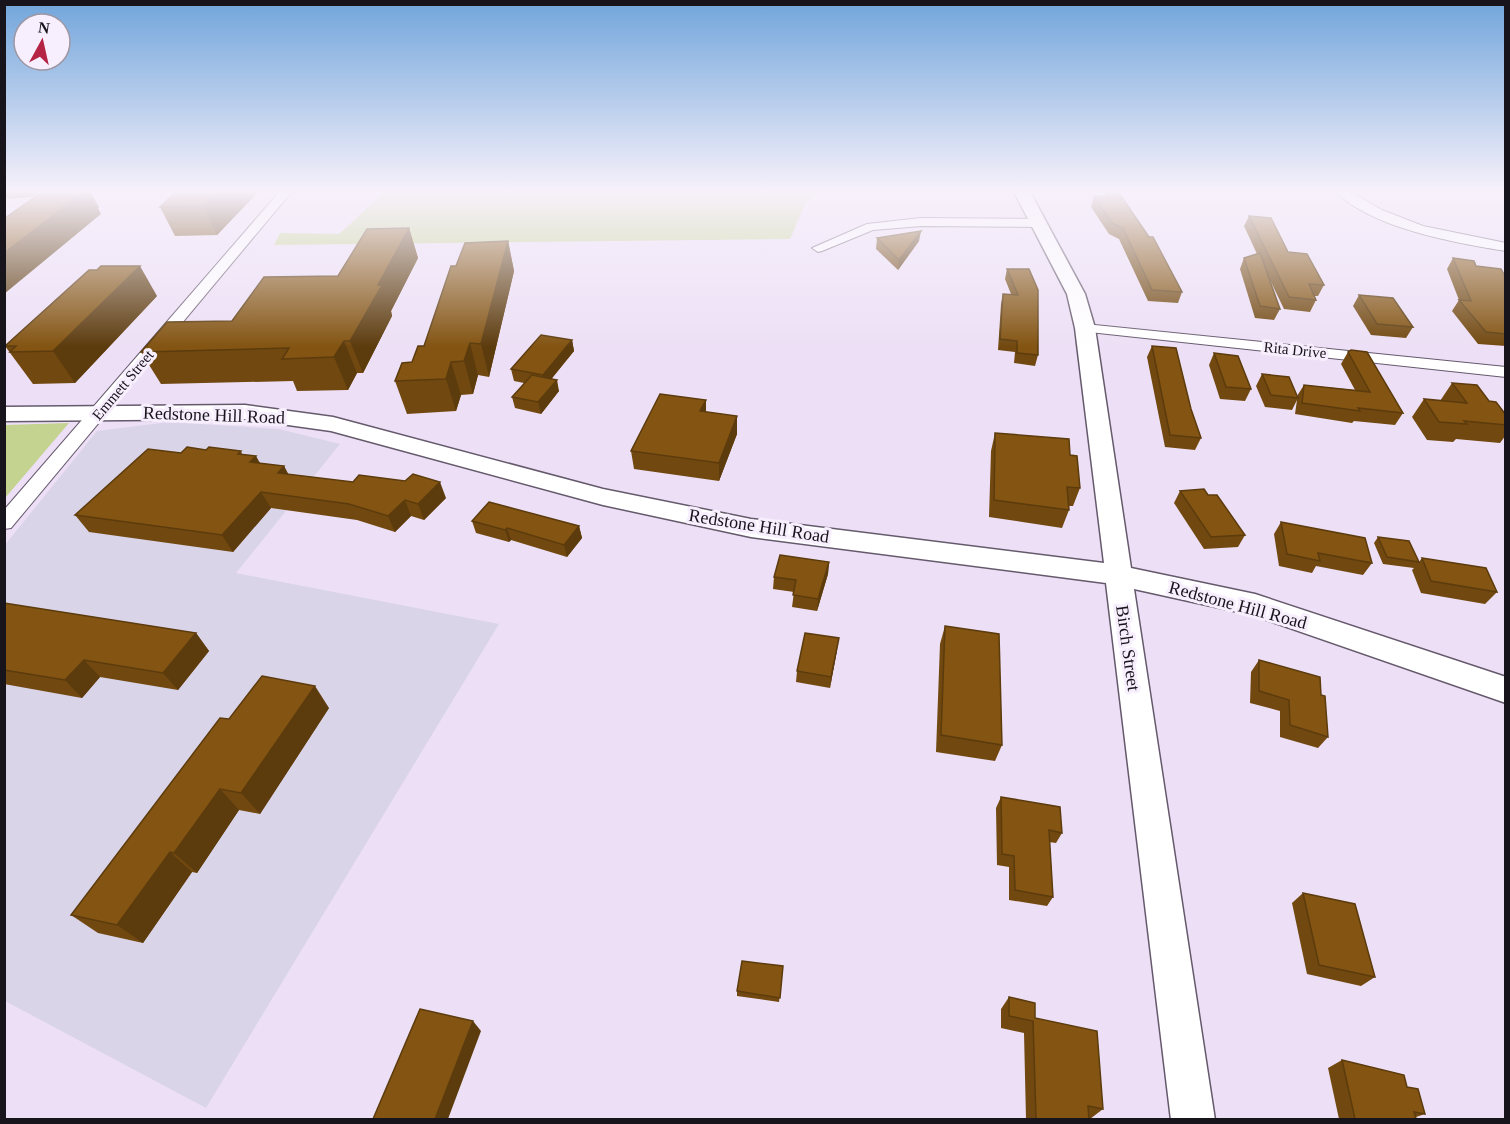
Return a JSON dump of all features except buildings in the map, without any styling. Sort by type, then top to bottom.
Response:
[{"type":"main road","name":"Birch Street","points":[[1048,242],[1076,294],[1085,328],[1193,1119]]},
{"type":"main road","name":"Redstone Hill Road","points":[[4,414],[245,412],[333,424],[603,497],[729,524],[1118,575],[1255,605],[1506,690]]},
{"type":"street","name":"Emmett Street","points":[[4,523],[243,242]]},
{"type":"street","points":[[818,248],[832,242]]},
{"type":"street","points":[[1470,242],[1506,247]]},
{"type":"street","name":"Rita Drive","points":[[1085,328],[1506,372]]},
{"type":"shaded area","points":[[169,422],[279,429],[340,444],[236,573],[499,624],[206,1108],[5,1001],[4,546],[97,431]]},
{"type":"green space","points":[[275,242],[493,242],[274,245]]},
{"type":"green space","points":[[69,423],[5,498],[5,425]]}]
